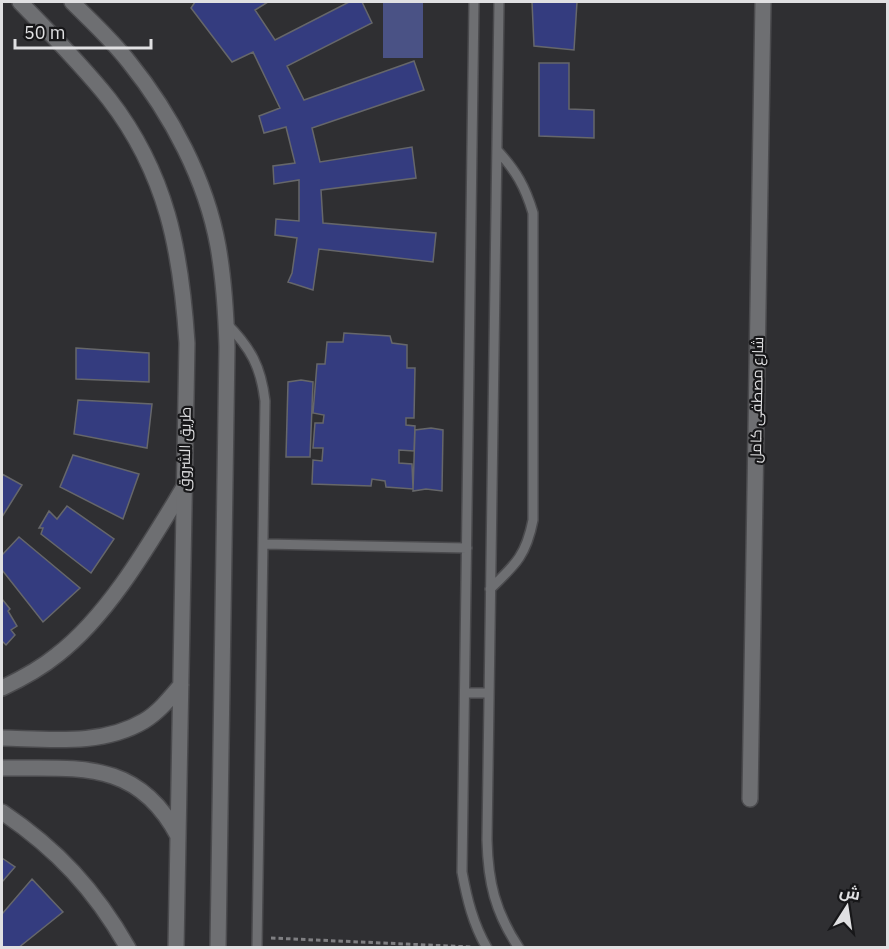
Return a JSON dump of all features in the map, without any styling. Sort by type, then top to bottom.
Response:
[{"type":"street","name":"طريق الشروق","points":[[20,2],[110,100],[138,143],[160,189],[175,238],[183,288],[187,343],[176,948]]},
{"type":"street","name":"شارع مصطفى كامل","points":[[750,799],[763,2]]},
{"type":"street","points":[[77,4],[129,61],[158,103],[184,147],[204,195],[218,244],[225,295],[226,323],[218,948]]},
{"type":"street","points":[[2,688],[27,676],[50,660],[85,630],[152,541],[184,487]]},
{"type":"street","points":[[2,738],[98,738],[123,732],[146,720],[165,704],[181,685]]},
{"type":"street","points":[[2,768],[91,770],[122,779],[137,787],[161,809],[178,837]]},
{"type":"street","points":[[2,812],[58,855],[85,883],[108,914],[128,948]]},
{"type":"lane","points":[[474,2],[462,872],[468,903],[478,933],[487,947]]},
{"type":"lane","points":[[500,2],[490,589],[488,868],[493,896],[504,923],[519,948]]},
{"type":"lane","points":[[490,589],[518,562],[525,549],[533,520],[533,213],[526,190],[514,168],[497,150]]},
{"type":"lane","points":[[226,323],[242,338],[254,357],[262,379],[266,401],[257,943]]},
{"type":"lane","points":[[264,544],[467,548]]},
{"type":"lane","points":[[465,693],[489,693]]},
{"type":"path","points":[[257,943],[487,947]]},
{"type":"shaded area","points":[[383,2],[423,2],[423,58],[383,58]]},
{"type":"building","points":[[195,2],[268,2],[255,10],[275,40],[349,2],[362,2],[372,23],[287,66],[304,100],[414,61],[424,90],[312,128],[320,162],[412,147],[416,178],[321,190],[323,223],[436,233],[433,262],[319,249],[313,290],[288,282],[292,273],[297,238],[275,235],[276,219],[299,221],[299,180],[274,184],[273,166],[295,163],[286,127],[264,133],[259,116],[280,108],[253,52],[232,62],[191,8]]},
{"type":"building","points":[[532,2],[577,2],[574,50],[534,46]]},
{"type":"building","points":[[539,63],[569,63],[569,109],[594,110],[594,138],[539,136]]},
{"type":"building","points":[[344,333],[390,336],[392,343],[407,345],[407,368],[415,368],[414,418],[406,418],[406,425],[415,426],[414,451],[399,450],[399,463],[412,464],[413,489],[386,487],[385,481],[372,479],[371,486],[312,484],[313,460],[322,461],[323,448],[313,448],[315,423],[323,423],[324,415],[313,413],[317,364],[325,364],[327,342],[343,342]]},
{"type":"building","points":[[76,348],[149,353],[149,382],[76,379]]},
{"type":"building","points":[[301,380],[313,382],[310,457],[286,457],[288,382]]},
{"type":"building","points":[[78,400],[152,404],[147,448],[74,434]]},
{"type":"building","points":[[431,428],[443,430],[442,491],[426,489],[413,491],[415,430]]},
{"type":"building","points":[[73,455],[139,474],[123,519],[60,487]]},
{"type":"building","points":[[2,474],[22,485],[2,517]]},
{"type":"building","points":[[67,506],[114,539],[91,573],[41,534],[43,528],[39,528],[49,511],[57,519]]},
{"type":"building","points":[[19,537],[80,588],[43,622],[2,570],[2,555]]},
{"type":"building","points":[[2,599],[10,609],[8,611],[17,626],[11,630],[15,635],[6,645],[2,641]]},
{"type":"building","points":[[2,858],[15,867],[2,882]]},
{"type":"building","points":[[32,879],[63,912],[18,948],[2,948],[2,914]]}]
